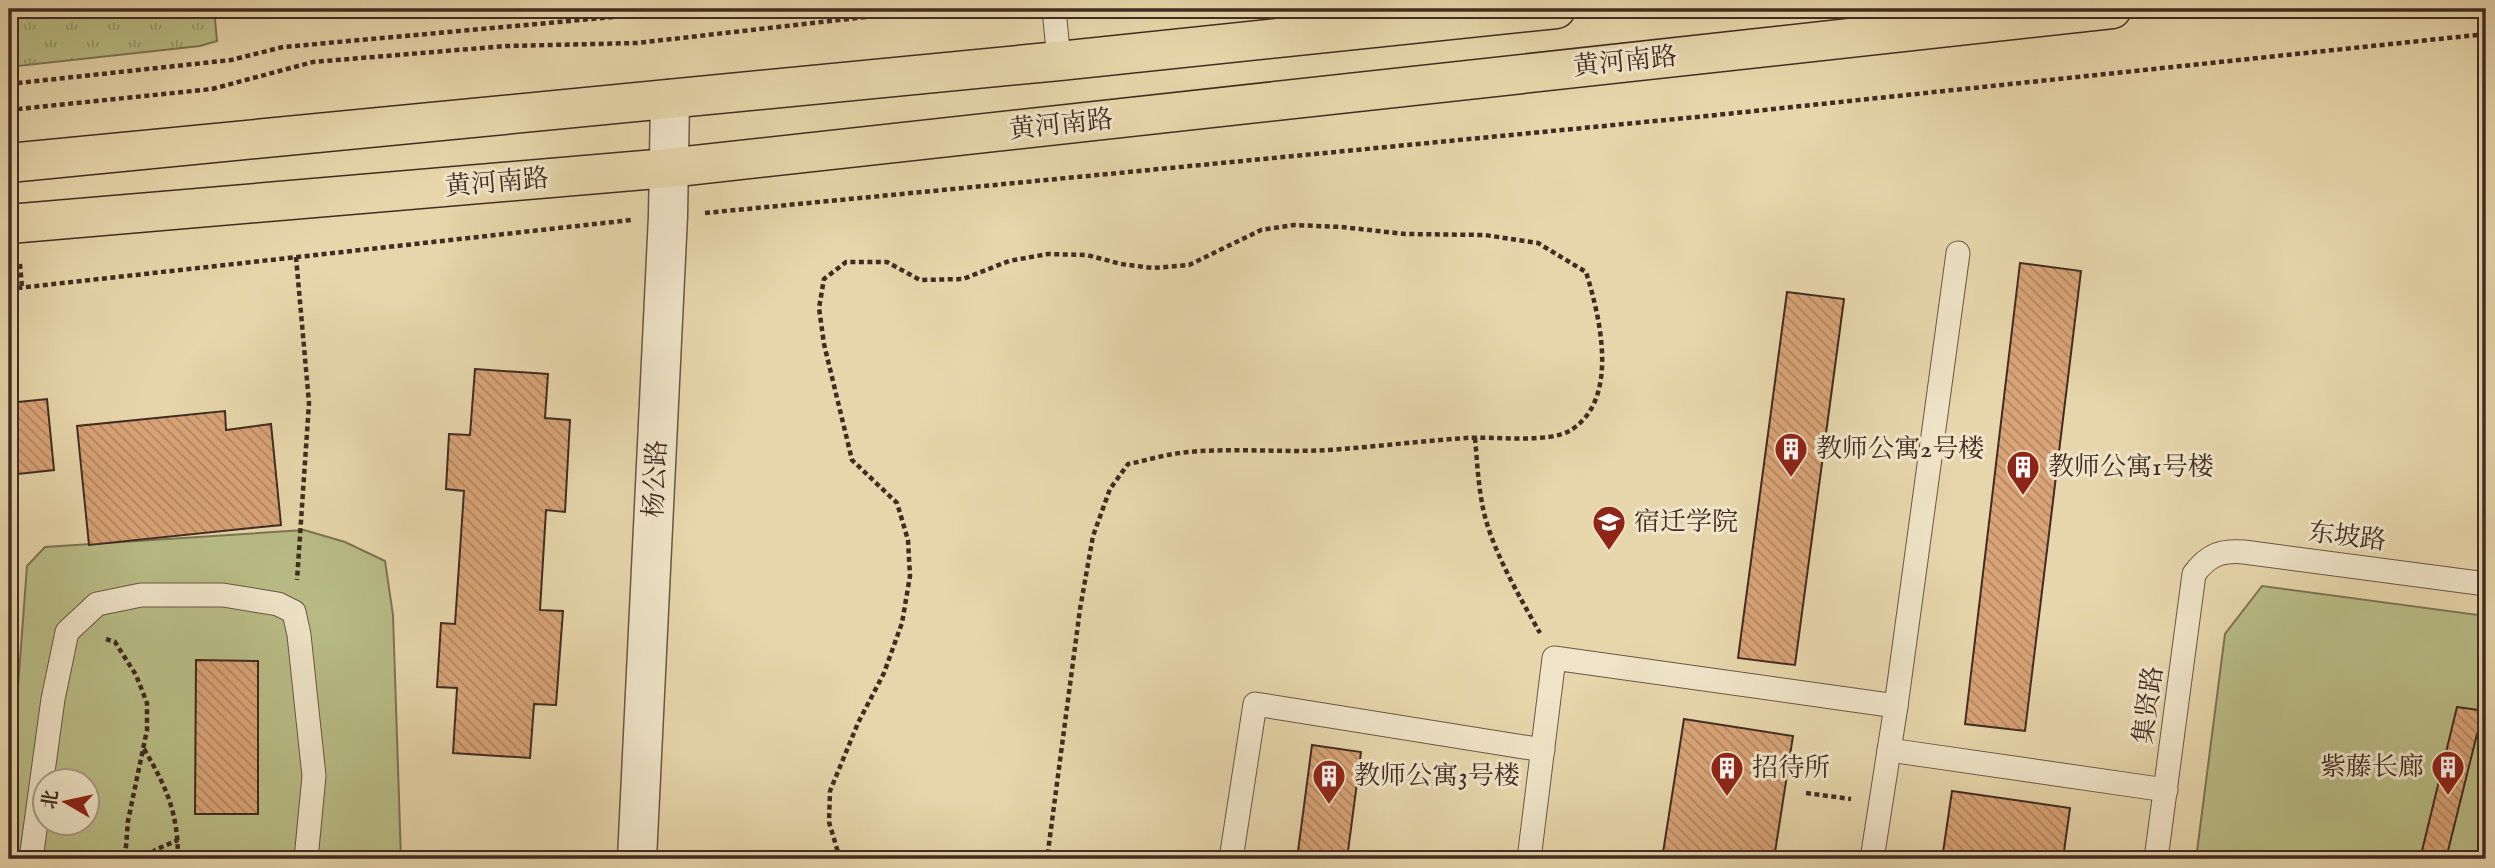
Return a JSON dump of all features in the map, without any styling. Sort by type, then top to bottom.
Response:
[{"type":"main road","points":[[9,163],[1059,61],[1556,9]]},
{"type":"main road","name":"黄河南路","points":[[9,224],[668,168],[2112,9]]},
{"type":"street","name":"杨公路","points":[[638,859],[668,216],[670,99]]},
{"type":"lane","points":[[1054,9],[1059,61]]},
{"type":"lane","points":[[1872,859],[1896,706],[1958,253]]},
{"type":"lane","name":"东坡路","points":[[2203,561],[2223,551],[2234,551],[2486,584]]},
{"type":"lane","name":"集贤路","points":[[2156,859],[2194,574],[2203,561]]},
{"type":"lane","points":[[31,859],[53,699],[67,632],[97,604],[141,595],[223,595],[278,604],[294,612],[314,776],[306,859]]},
{"type":"lane","points":[[1529,859],[1554,658],[1896,706]]},
{"type":"lane","points":[[1231,859],[1255,704],[1543,750]]},
{"type":"lane","points":[[1889,750],[2165,790]]},
{"type":"path","points":[[9,84],[231,60],[284,47],[702,9]]},
{"type":"path","points":[[9,110],[212,89],[313,62],[506,46],[637,43],[936,9]]},
{"type":"path","points":[[9,289],[668,216],[1707,116],[2486,34]]},
{"type":"path","points":[[841,859],[829,822],[830,791],[858,723],[884,673],[902,623],[910,576],[908,540],[897,503],[852,460],[824,344],[819,308],[824,279],[846,262],[887,262],[920,280],[963,279],[1009,261],[1048,254],[1087,255],[1121,264],[1153,268],[1189,265],[1261,230],[1294,225],[1405,234],[1485,235],[1538,243],[1586,272],[1595,302],[1602,343],[1601,382],[1589,413],[1570,431],[1536,438],[1475,438],[1327,450],[1180,453],[1128,464],[1110,489],[1093,536],[1080,609],[1047,859]]},
{"type":"path","points":[[294,612],[309,403],[296,257]]},
{"type":"path","points":[[1475,438],[1482,505],[1491,533],[1515,589],[1554,658]]},
{"type":"path","points":[[67,632],[92,634],[115,642],[136,675],[147,703],[147,730],[128,821],[125,859]]},
{"type":"path","points":[[144,748],[166,786],[178,832],[178,859]]},
{"type":"path","points":[[1806,793],[1881,803]]},
{"type":"path","points":[[146,859],[155,850],[178,840]]},
{"type":"green space","points":[[9,9],[214,9],[217,41],[200,46],[9,67]]},
{"type":"green space","points":[[304,530],[345,542],[385,561],[393,615],[401,859],[9,859],[9,807],[27,566],[45,547]]},
{"type":"green space","points":[[2262,586],[2486,616],[2486,859],[2196,859],[2225,634]]},
{"type":"building","name":"教师公寓1号楼","points":[[2020,263],[2081,271],[2025,731],[1965,724]]},
{"type":"building","name":"教师公寓2号楼","points":[[1787,292],[1844,299],[1795,665],[1738,658]]},
{"type":"building","points":[[475,369],[548,374],[545,418],[570,420],[565,512],[546,510],[540,610],[563,611],[556,705],[534,704],[530,758],[453,753],[457,688],[437,687],[441,623],[455,624],[464,491],[446,489],[449,434],[470,435]]},
{"type":"building","points":[[47,399],[54,470],[9,475],[9,403]]},
{"type":"building","points":[[225,411],[226,430],[271,424],[281,525],[89,545],[77,426]]},
{"type":"building","points":[[9,559],[17,559],[15,605],[9,605]]},
{"type":"building","points":[[196,660],[258,661],[258,814],[195,814]]},
{"type":"building","name":"紫藤长廊","points":[[2457,707],[2486,711],[2486,735],[2477,734],[2446,859],[2420,859]]},
{"type":"building","name":"招待所","points":[[1684,719],[1793,736],[1774,859],[1662,859]]},
{"type":"building","name":"教师公寓3号楼","points":[[1312,745],[1361,752],[1347,859],[1297,859]]},
{"type":"building","points":[[1952,791],[2070,808],[2063,859],[1942,859]]},
{"type":"building","points":[[467,856],[546,859],[466,859]]},
{"type":"place","name":"教师公寓2号楼","points":[[1791,479]]},
{"type":"place","name":"教师公寓1号楼","points":[[2023,497]]},
{"type":"place","name":"宿迁学院","points":[[1609,552]]},
{"type":"place","name":"紫藤长廊","points":[[2448,797]]},
{"type":"place","name":"招待所","points":[[1727,798]]},
{"type":"place","name":"教师公寓3号楼","points":[[1329,806]]}]
